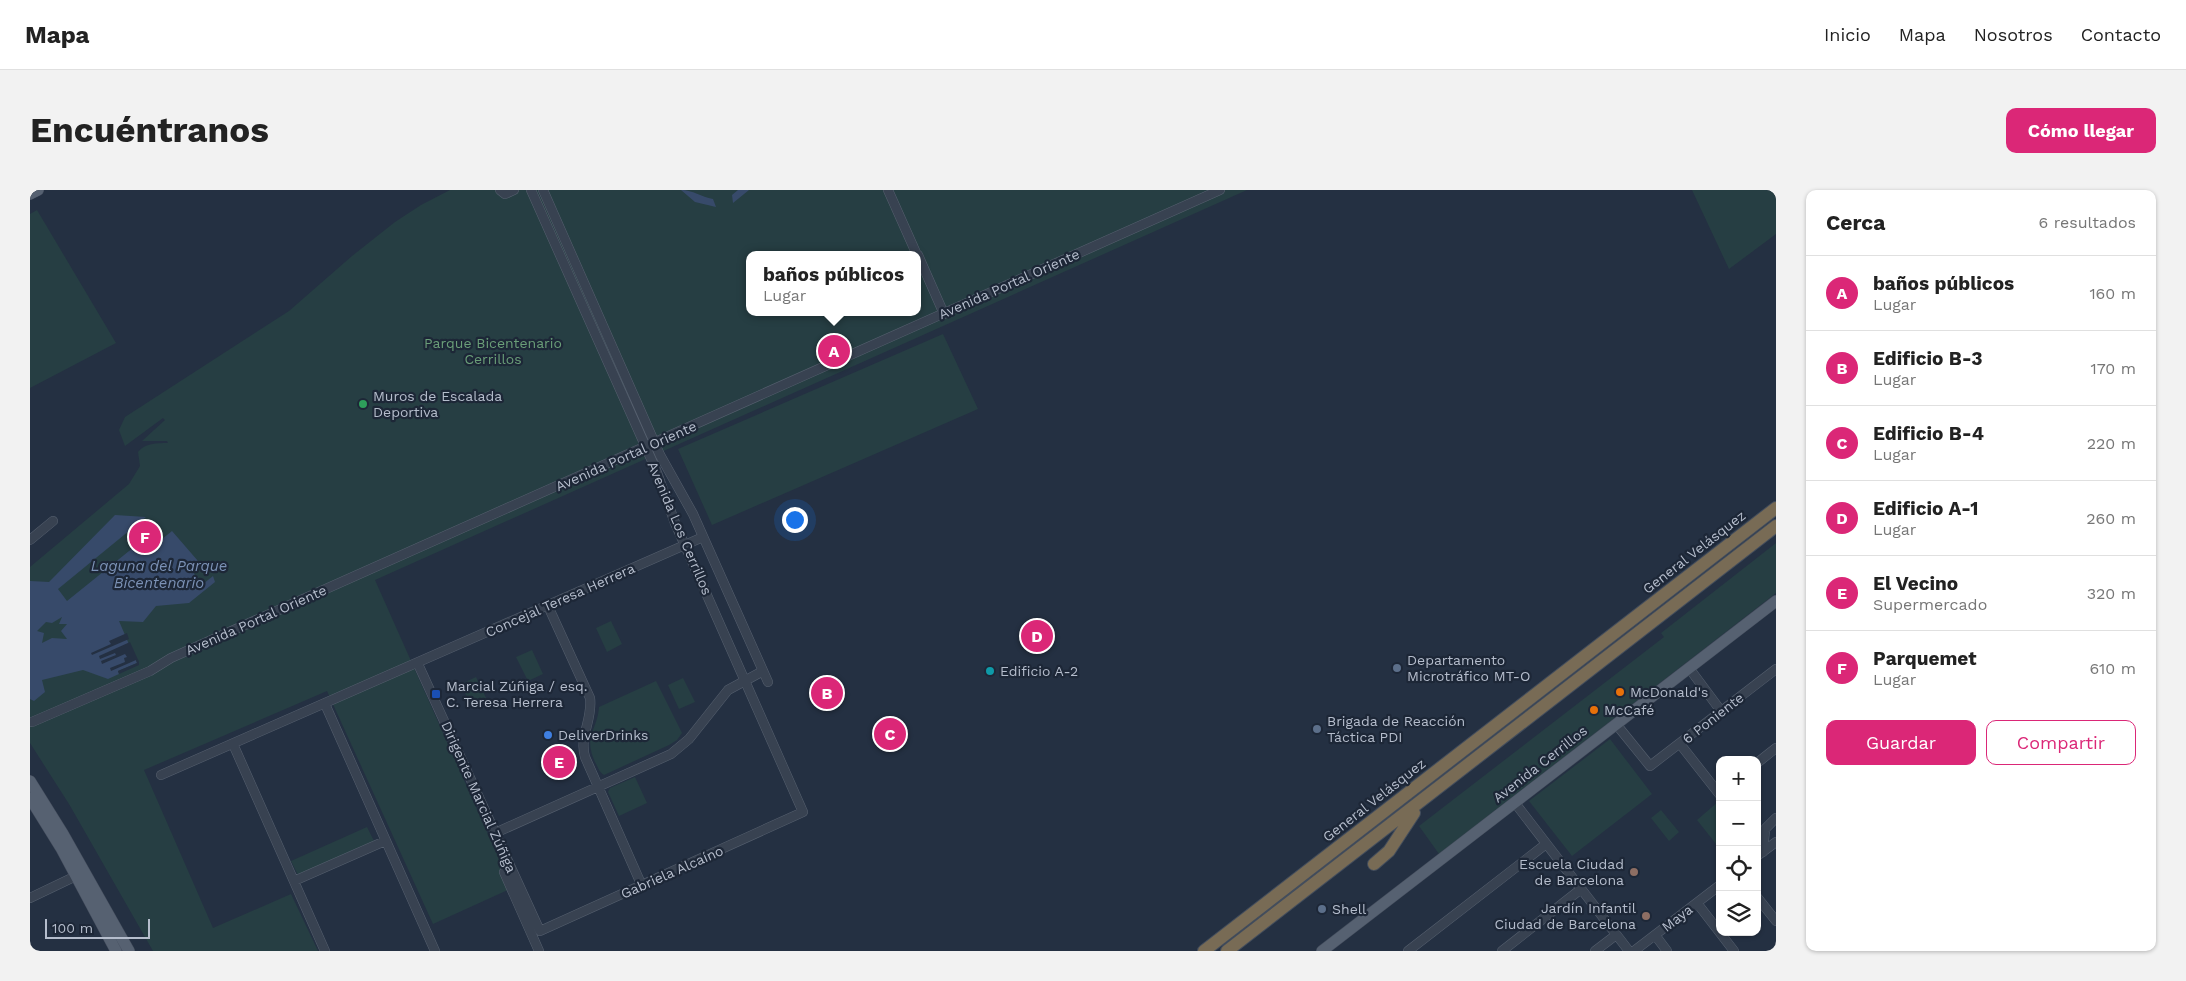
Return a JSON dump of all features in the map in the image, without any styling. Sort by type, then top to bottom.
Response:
[{"type":"highway","name":"General Velásquez","points":[[1204,951],[1776,508]]},
{"type":"highway","points":[[1227,951],[1776,526]]},
{"type":"highway","points":[[1374,864],[1389,851],[1402,829],[1426,798]]},
{"type":"main road","points":[[30,194],[38,190]]},
{"type":"main road","name":"Avenida Cerrillos","points":[[1322,951],[1776,601]]},
{"type":"main road","points":[[30,781],[63,834],[130,951]]},
{"type":"main road","points":[[30,798],[76,876],[116,951]]},
{"type":"street","name":"Avenida Los Cerrillos","points":[[531,190],[650,445],[703,537],[768,682]]},
{"type":"street","name":"Avenida Los Cerrillos","points":[[543,190],[650,445],[685,544],[803,812]]},
{"type":"street","points":[[888,190],[916,251]]},
{"type":"street","name":"Avenida Portal Oriente","points":[[32,722],[150,671],[171,658],[1220,190]]},
{"type":"street","points":[[921,262],[944,314]]},
{"type":"street","points":[[30,540],[53,522]]},
{"type":"street","name":"Concejal Teresa Herrera","points":[[161,775],[418,664],[703,537]]},
{"type":"street","points":[[548,606],[590,698],[590,713],[584,734],[583,749],[642,886]]},
{"type":"street","name":"Dirigente Marcial Zúñiga","points":[[418,664],[540,931]]},
{"type":"street","points":[[1689,668],[1722,711]]},
{"type":"street","name":"6 Poniente","points":[[1616,724],[1650,766],[1776,669]]},
{"type":"street","points":[[495,833],[662,759],[680,748],[721,697],[745,680],[763,671]]},
{"type":"street","points":[[325,704],[434,951]]},
{"type":"street","points":[[233,744],[325,951]]},
{"type":"street","points":[[1680,744],[1716,790]]},
{"type":"street","points":[[1761,760],[1776,748]]},
{"type":"street","points":[[1515,803],[1629,951]]},
{"type":"street","name":"Gabriela Alcaíno","points":[[540,931],[803,812]]},
{"type":"street","points":[[1761,849],[1765,829],[1776,818]]},
{"type":"street","points":[[294,881],[385,840]]},
{"type":"street","points":[[1761,853],[1776,842]]},
{"type":"street","points":[[1408,951],[1546,844]]},
{"type":"street","points":[[504,872],[539,951]]},
{"type":"street","points":[[30,898],[76,876]]},
{"type":"street","name":"Maya","points":[[1634,951],[1716,888]]},
{"type":"street","points":[[1502,951],[1581,889]]},
{"type":"street","points":[[1761,902],[1776,921]]},
{"type":"street","points":[[1697,903],[1734,951]]},
{"type":"street","points":[[1595,951],[1616,935]]},
{"type":"street","points":[[1655,935],[1667,951]]},
{"type":"green space","name":"Parque Bicentenario Cerrillos","points":[[450,190],[1247,190],[375,580],[512,888],[433,924],[327,691],[144,770],[213,928],[291,894],[318,951],[153,951],[69,804],[30,743],[30,567],[129,484],[140,466],[138,452],[141,449],[151,444],[168,443],[167,441],[142,441],[165,420],[163,418],[125,446],[119,430],[125,417],[289,311],[352,256],[395,222],[421,205]]},
{"type":"green space","points":[[1692,190],[1776,190],[1776,234],[1729,269]]},
{"type":"green space","points":[[37,210],[116,343],[30,388],[30,214]]},
{"type":"green space","points":[[943,334],[978,409],[712,525],[678,449]]},
{"type":"green space","points":[[1776,543],[1776,593],[1439,854],[1419,826],[1664,637],[1661,633]]},
{"type":"green space","points":[[611,621],[622,644],[607,652],[596,628]]},
{"type":"green space","points":[[532,650],[543,674],[528,681],[516,657]]},
{"type":"green space","points":[[476,677],[487,700],[472,708],[461,684]]},
{"type":"green space","points":[[683,678],[695,702],[679,709],[668,685]]},
{"type":"green space","points":[[656,681],[682,733],[677,740],[669,745],[604,775],[595,762],[590,746],[590,739],[599,707]]},
{"type":"green space","points":[[1610,739],[1652,794],[1572,856],[1529,801]]},
{"type":"green space","points":[[635,777],[647,803],[619,816],[608,792],[610,788]]},
{"type":"green space","points":[[1716,804],[1716,844],[1697,820]]},
{"type":"green space","points":[[1661,810],[1679,832],[1669,841],[1651,818]]},
{"type":"green space","points":[[367,827],[374,841],[298,875],[291,861]]},
{"type":"water","points":[[681,190],[713,199],[716,207],[695,202]]},
{"type":"water","points":[[738,190],[749,190],[733,203],[732,195]]},
{"type":"water","name":"Laguna del Parque Bicentenario","points":[[115,515],[146,517],[58,589],[67,601],[134,547],[157,543],[172,531],[198,561],[189,568],[203,584],[213,576],[215,582],[189,603],[156,606],[143,622],[119,621],[137,663],[118,671],[119,674],[108,679],[83,670],[42,680],[45,692],[34,701],[30,699],[30,581],[49,582]],"holes":[[[62,617],[59,624],[67,624],[61,631],[67,639],[52,638],[42,643],[44,633],[37,631],[46,622],[52,623]]]},
{"type":"pier","points":[[127,633],[129,639],[92,655],[91,653],[111,644],[109,641]]},
{"type":"pier","points":[[130,642],[139,665],[119,674],[118,671],[137,663],[136,660],[111,671],[110,668],[125,662],[124,658],[127,657],[125,654],[102,664],[101,661],[116,655],[115,653],[100,659],[99,656]]},
{"type":"place","name":"baños públicos","points":[[834,351]]},
{"type":"place","name":"Muros de Escalada Deportiva","points":[[363,404]]},
{"type":"place","name":"Parquemet","points":[[145,537]]},
{"type":"place","name":"Edificio A-1","points":[[1037,636]]},
{"type":"place","name":"Departamento Microtráfico MT-O","points":[[1397,668]]},
{"type":"place","name":"Edificio A-2","points":[[990,671]]},
{"type":"place","name":"McDonald's","points":[[1620,692]]},
{"type":"place","name":"Edificio B-3","points":[[827,693]]},
{"type":"place","name":"Marcial Zúñiga / esq. C. Teresa Herrera","points":[[436,694]]},
{"type":"place","name":"McCafé","points":[[1594,710]]},
{"type":"place","name":"Brigada de Reacción Táctica PDI","points":[[1317,729]]},
{"type":"place","name":"Edificio B-4","points":[[890,734]]},
{"type":"place","name":"DeliverDrinks","points":[[548,735]]},
{"type":"place","name":"El Vecino","points":[[559,762]]},
{"type":"place","name":"Escuela Ciudad de Barcelona","points":[[1634,872]]},
{"type":"place","name":"Shell","points":[[1322,909]]},
{"type":"place","name":"Jardín Infantil Ciudad de Barcelona","points":[[1646,916]]}]
